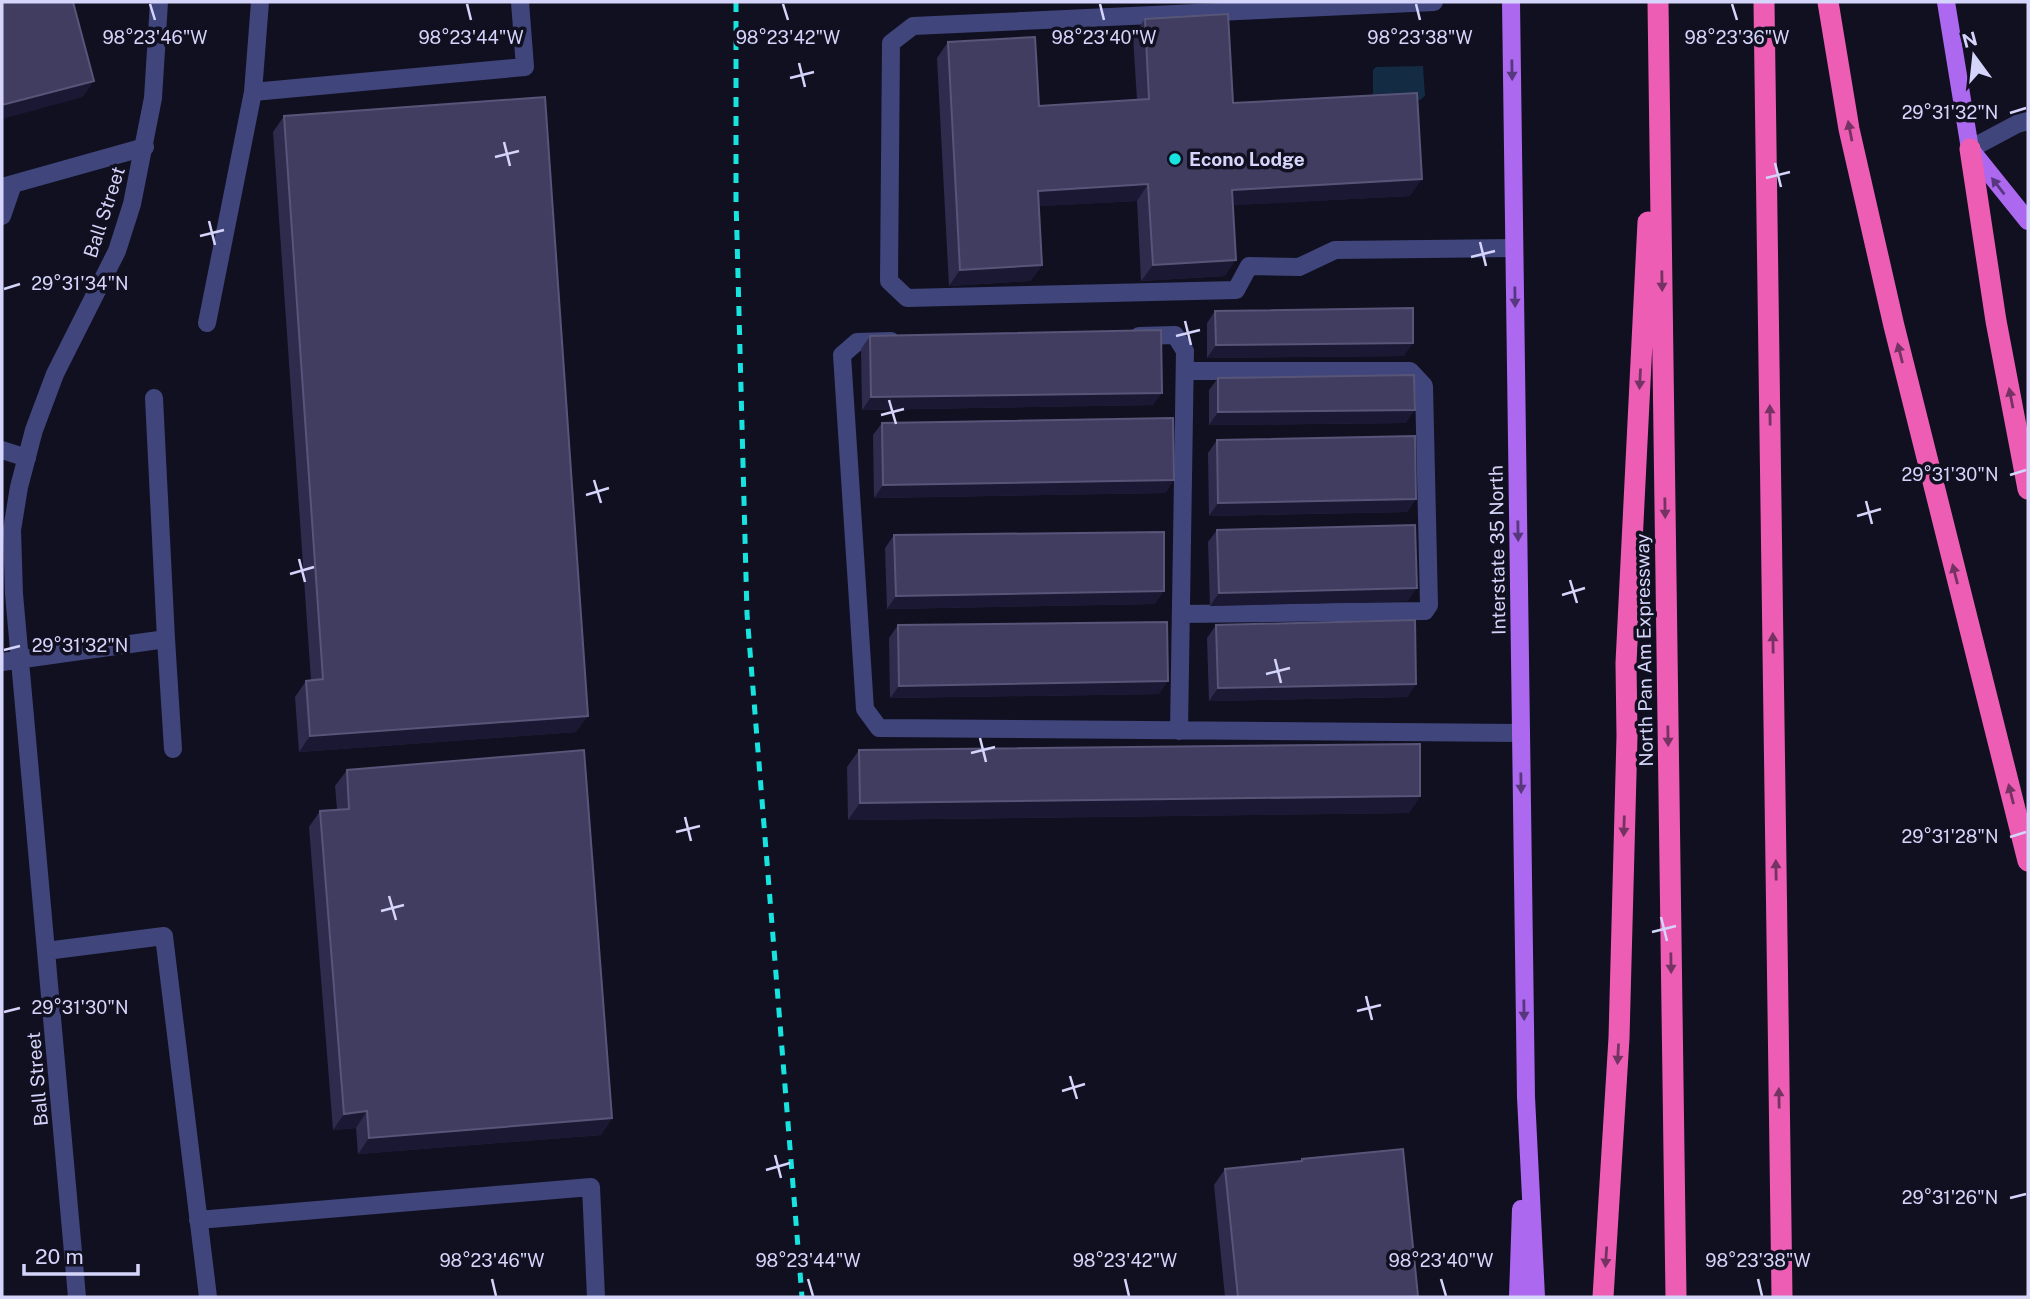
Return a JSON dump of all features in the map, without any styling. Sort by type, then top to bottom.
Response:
[{"type":"highway","points":[[1764,2],[1782,1297]]},
{"type":"highway","points":[[1828,2],[1849,129],[1894,326],[2028,861]]},
{"type":"highway","points":[[1603,1297],[1619,1038],[1627,736],[1626,663],[1658,9]]},
{"type":"highway","name":"North Pan Am Expressway","points":[[1658,9],[1676,1297]]},
{"type":"highway","points":[[1970,149],[1996,321],[2028,489]]},
{"type":"highway","points":[[1780,1166],[1787,1297]]},
{"type":"main road","name":"Interstate 35 North","points":[[1511,2],[1526,1097],[1536,1297]]},
{"type":"main road","points":[[1946,2],[1970,149],[2028,221]]},
{"type":"main road","name":"Interstate 35 North","points":[[1518,1297],[1526,1097]]},
{"type":"street","name":"Ball Street","points":[[77,1297],[14,594],[12,530],[19,486],[34,430],[55,374],[117,251],[132,204],[153,98],[159,2]]},
{"type":"street","points":[[207,323],[253,92],[260,2]]},
{"type":"street","points":[[253,92],[525,67],[520,2]]},
{"type":"street","points":[[1434,2],[913,26],[891,43],[889,281],[907,298],[1236,290],[1249,266],[1299,267],[1335,250],[1514,248]]},
{"type":"street","points":[[1970,149],[2028,121]]},
{"type":"street","points":[[2,216],[7,186],[145,147]]},
{"type":"street","points":[[1119,336],[1175,335],[1185,351],[1179,730]]},
{"type":"street","points":[[912,340],[857,342],[842,355],[865,709],[879,728],[1521,733]]},
{"type":"street","points":[[1181,614],[1425,611],[1429,605],[1424,386],[1410,371],[1185,371]]},
{"type":"street","points":[[154,398],[173,749]]},
{"type":"street","points":[[2,450],[27,458]]},
{"type":"street","points":[[2,662],[166,639]]},
{"type":"street","points":[[46,951],[164,936],[208,1297]]},
{"type":"street","points":[[198,1220],[591,1187],[596,1297]]},
{"type":"water","points":[[1423,66],[1425,96],[1420,100],[1378,101],[1373,98],[1373,70],[1376,67]]},
{"type":"building","points":[[2,2],[73,2],[94,81],[2,105]]},
{"type":"building","name":"Econo Lodge","points":[[1228,14],[1233,103],[1417,93],[1422,179],[1232,190],[1236,260],[1153,265],[1148,184],[1038,191],[1042,265],[960,270],[948,42],[1035,37],[1039,106],[1149,99],[1145,19]]},
{"type":"building","points":[[545,97],[588,716],[310,736],[306,681],[323,679],[284,116]]},
{"type":"building","points":[[1413,308],[1413,343],[1216,345],[1215,311]]},
{"type":"building","points":[[1161,330],[1162,393],[871,397],[870,336]]},
{"type":"building","points":[[1414,375],[1415,410],[1218,412],[1218,378]]},
{"type":"building","points":[[1173,418],[1174,480],[883,485],[882,423]]},
{"type":"building","points":[[1415,436],[1416,499],[1218,503],[1217,440]]},
{"type":"building","points":[[1415,525],[1417,588],[1219,593],[1217,530]]},
{"type":"building","points":[[1164,532],[1164,591],[896,596],[894,535]]},
{"type":"building","points":[[1415,620],[1416,684],[1218,688],[1216,625]]},
{"type":"building","points":[[1167,622],[1168,681],[899,686],[898,625]]},
{"type":"building","points":[[1420,744],[1420,796],[860,803],[859,750]]},
{"type":"building","points":[[584,750],[612,1118],[369,1138],[367,1111],[344,1114],[320,811],[349,809],[347,770]]},
{"type":"building","points":[[1403,1149],[1418,1296],[1238,1297],[1225,1169]]},
{"type":"railway","points":[[736,2],[736,200],[747,614],[802,1297]]},
{"type":"place","name":"Econo Lodge","points":[[1175,159]]}]
